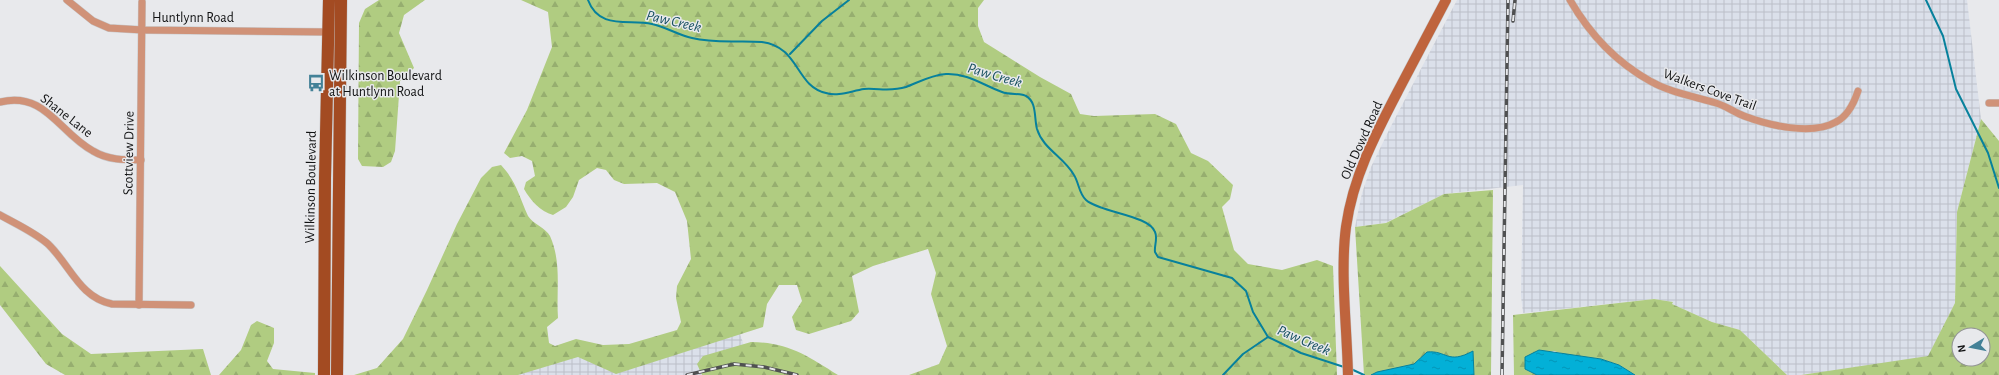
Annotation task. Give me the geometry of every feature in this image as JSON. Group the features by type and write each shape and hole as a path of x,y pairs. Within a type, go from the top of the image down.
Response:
{"main road":[{"name":"Wilkinson Boulevard","path":"324,375 325,178 329,0"},
{"name":"Wilkinson Boulevard","path":"338,375 341,0"}],"street":[{"name":"Huntlynn Road","path":"67,0 86,17 109,28 143,30 328,32"},
{"name":"Old Dowd Road","path":"1348,375 1344,251 1351,199 1359,174 1381,124 1446,0"},
{"name":"Walkers Cove Trail","path":"1570,0 1589,31 1603,46 1650,81 1684,95 1717,103 1763,122 1792,128 1828,125 1836,122 1850,109 1858,91"},
{"name":"Scottview Drive","path":"139,305 143,30 142,2"},
{"name":"Shane Lane","path":"0,102 21,100 39,106 83,146 92,151 115,159 141,160"},
{"path":"1989,103 1999,103"},
{"path":"0,215 47,244 81,286 93,297 112,304 191,305"}],"shaded area":[{"path":"1457,0 1967,0 1981,119 1957,212 1955,303 1928,357 1801,375 1787,375 1740,330 1712,322 1672,304 1673,302 1654,299 1523,313 1521,296 1523,185 1444,194 1385,223 1355,227 1362,193 1371,167"},
{"path":"738,328 754,375 501,375 581,349 607,370"}],"green space":[{"path":"379,0 425,0 404,15 399,33 414,68 400,81 395,151 391,162 383,167 362,166 358,159 359,23 365,9"},
{"path":"521,0 984,0 978,8 978,26 984,42 1040,77 1071,94 1080,114 1094,116 1155,114 1176,124 1191,153 1208,161 1233,185 1230,199 1222,207 1234,250 1248,264 1282,270 1317,260 1333,266 1337,375 909,375 939,364 947,346 931,294 936,273 928,249 873,266 852,276 859,312 851,321 809,334 796,330 792,317 802,301 797,285 779,285 767,304 763,327 616,374 578,357 518,375 354,375 377,368 403,339 457,224 481,178 492,167 501,165 514,183 528,216 548,233 554,246 558,277 558,318 547,327 549,343 555,346 576,339 603,345 629,344 677,330 681,322 676,298 677,286 691,259 687,221 675,192 657,183 624,184 614,180 606,170 597,168 579,180 573,197 566,207 553,215 536,205 524,189 526,182 535,176 532,161 522,156 510,158 504,153 527,110 552,47 548,12"},
{"path":"1981,119 1999,141 1999,375 1801,375 1928,356 1955,303 1957,212"},
{"path":"1493,190 1491,375 1364,375 1355,227 1386,223 1444,194"},
{"path":"0,266 62,334 91,354 203,349 211,375 65,375 46,364 0,305"},
{"path":"1654,299 1673,302 1672,304 1712,322 1740,330 1787,375 1635,375 1619,365 1601,359 1567,355 1554,351 1525,357 1525,369 1538,375 1514,375 1513,315"},
{"path":"257,321 274,328 274,343 267,361 273,369 315,373 315,375 219,375 241,350 251,325"},
{"path":"751,342 776,344 787,347 807,356 838,375 702,375 697,364 703,356"}],"water":[{"path":"1539,350 1601,359 1619,365 1635,375 1537,375 1525,369 1525,357"},
{"path":"1473,351 1474,375 1371,375 1377,372 1414,364 1427,352 1458,357"}],"waterway":[{"name":"Paw Creek","path":"588,0 599,16 615,21 652,24 687,37 701,40 762,42 774,45 784,51 791,58 808,83 816,89 826,93 840,94 864,89 890,90 906,87 930,77 954,74 968,77 1005,93 1026,96 1030,99 1034,106 1037,129 1040,136 1049,148 1070,169 1076,178 1082,195 1086,200 1102,208 1134,218 1151,226 1156,234 1155,252 1158,257 1232,278 1246,291 1253,312 1268,337 1301,353 1344,367"},
{"path":"790,54 822,21 849,0"},
{"path":"1926,0 1943,36 1956,89 1988,153 1999,188"},
{"path":"1223,375 1243,354 1268,337"},
{"name":"Paw Creek","path":"1351,369 1364,375"}],"railway":[{"path":"1502,375 1508,0"},
{"path":"1513,21 1515,0"},
{"path":"687,375 734,364 764,367 797,375"}],"place":[{"name":"Wilkinson Boulevard at Huntlynn Road","path":"316,83"}]}
